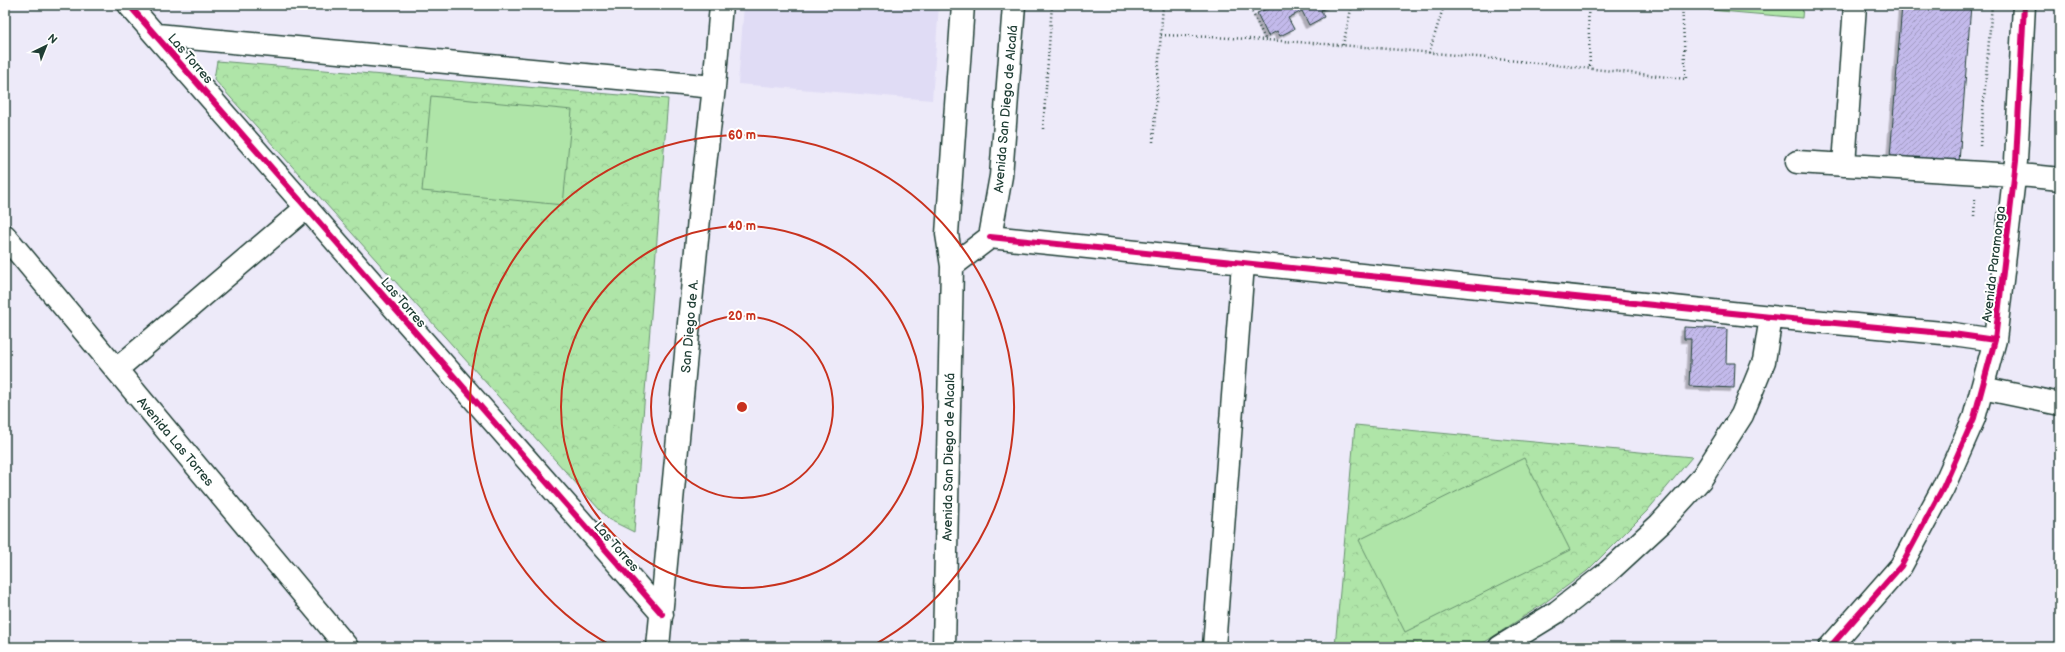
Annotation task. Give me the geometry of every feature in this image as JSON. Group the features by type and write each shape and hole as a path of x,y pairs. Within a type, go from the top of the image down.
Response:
{"street":[{"name":"Las Torres","path":"129,5 157,35 662,614"},
{"name":"San Diego de A.","path":"658,647 699,216 714,87 721,5"},
{"name":"Avenida San Diego de Alcalá","path":"944,647 952,266 947,234 963,5"},
{"name":"Avenida San Diego de Alcalá","path":"990,237 1001,176 1014,5"},
{"path":"1844,165 1855,5"},
{"name":"Avenida Paramonga","path":"1830,647 1901,566 1943,488 1974,418 1995,340 2014,176 2024,5"},
{"path":"157,35 714,87"},
{"path":"1797,162 2060,179"},
{"path":"117,369 307,207"},
{"name":"Avenida Las Torres","path":"5,236 347,647"},
{"path":"952,266 990,237 1243,264 1953,334 1995,340"},
{"path":"1214,647 1243,264"},
{"path":"1500,647 1557,612 1608,572 1660,524 1701,479 1742,415 1764,361 1771,317"},
{"path":"1982,388 2060,404"}],"path":[{"path":"1043,129 1052,5"},
{"path":"1153,142 1163,5"},
{"path":"1249,5 1265,39"},
{"path":"1343,45 1352,5"},
{"path":"1429,53 1444,5"},
{"path":"1588,5 1590,69"},
{"path":"1161,35 1265,39 1343,45 1686,79 1682,5"},
{"path":"1974,216 1992,5"}],"shaded area":[{"path":"744,5 939,5 932,100 738,84"}],"green space":[{"path":"1710,5 1803,5 1802,18 1709,10"},
{"path":"217,61 668,99 634,532 608,519 214,79"},
{"path":"431,96 572,110 563,205 422,191"},
{"path":"1355,425 1692,457 1647,511 1587,571 1543,604 1485,642 1458,647 1335,647"},
{"path":"1524,458 1570,550 1405,632 1359,540"}],"building":[{"path":"1265,5 1331,5 1321,10 1324,17 1309,25 1302,11 1288,18 1294,29 1280,36 1277,31 1268,36 1257,13 1267,9"},
{"path":"1902,5 1971,5 1959,162 1890,157"},
{"path":"1684,327 1727,329 1726,363 1735,363 1734,388 1689,386 1691,339 1684,339"}],"cycle path":[{"path":"129,5 662,614"},
{"path":"1830,647 1901,566 1943,488 1974,418 1995,340 2016,161 2024,5"},
{"path":"990,237 1771,317 1953,334 1995,340"}]}
